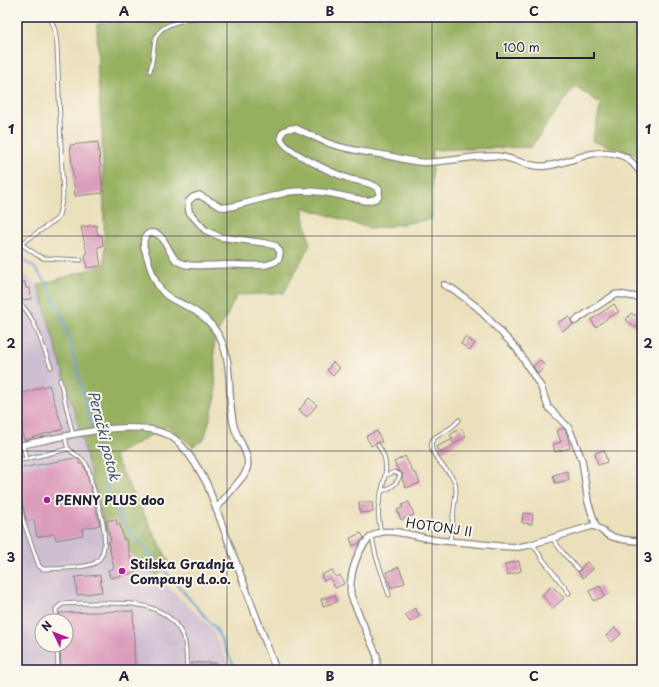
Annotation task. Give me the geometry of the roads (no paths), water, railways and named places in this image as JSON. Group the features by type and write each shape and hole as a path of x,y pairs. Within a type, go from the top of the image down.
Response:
{"street":[{"path":"216,509 245,474 248,467 246,452 235,429 231,412 229,376 225,350 219,337 209,323 194,310 169,298 159,287 144,247 144,241 146,236 155,232 160,236 175,260 183,264 202,266 266,265 275,262 279,258 280,252 276,246 220,238 205,230 198,224 189,212 188,202 193,197 199,195 221,207 230,208 297,190 318,191 367,201 375,199 379,196 379,189 374,184 339,175 286,147 282,142 281,137 289,128 295,128 329,144 342,148 420,162 497,156 528,165 545,166 589,154 610,153 620,155 633,162 642,174"},
{"path":"444,285 453,289 477,307 517,349 541,387 548,407 569,428 582,460 588,502 596,526 606,534 614,537 625,540 642,541"},
{"path":"575,322 614,295 618,294 642,298"},
{"path":"20,445 76,434 126,428 153,429 177,441 193,460 207,484 276,670"},
{"name":"HOTONJ II","path":"381,532 391,532 436,540 518,547 596,526"},
{"path":"374,670 377,663 377,656 351,596 350,579 364,544 381,532"}],"lane":[{"path":"21,244 57,219 63,196 56,30 50,17"},
{"path":"150,71 153,62 155,39 157,34 168,25 196,17"},
{"path":"17,241 43,258 81,260"},
{"path":"17,302 23,305 31,316 50,367"},
{"path":"60,380 76,434"},
{"path":"450,541 456,484 454,478 435,455 431,444 433,439 453,427 459,420"},
{"path":"17,490 23,520 35,555 43,569 94,563 99,559 104,550 104,527 97,498 87,465 84,460 68,449 65,436"},
{"path":"20,445 26,459"},
{"path":"378,445 385,458 386,466 386,474 378,507 381,532"},
{"path":"17,461 68,449"},
{"path":"382,491 386,490 397,482 400,475 395,472 386,474"},
{"path":"372,537 376,556 389,595"},
{"path":"552,538 578,569"},
{"path":"533,544 569,594"},
{"path":"56,613 56,609 62,604 132,603 154,608 167,616 176,626 184,639 187,670"},
{"path":"57,653 58,670"}],"waterway":[{"name":"Perački potok","path":"17,256 34,267 47,284 66,327 109,493 120,517 135,537 216,629 236,670"}],"place":[{"name":"PENNY PLUS doo","path":"47,500"},
{"name":"Stilska Gradnja Company d.o.o.","path":"122,571"}]}
